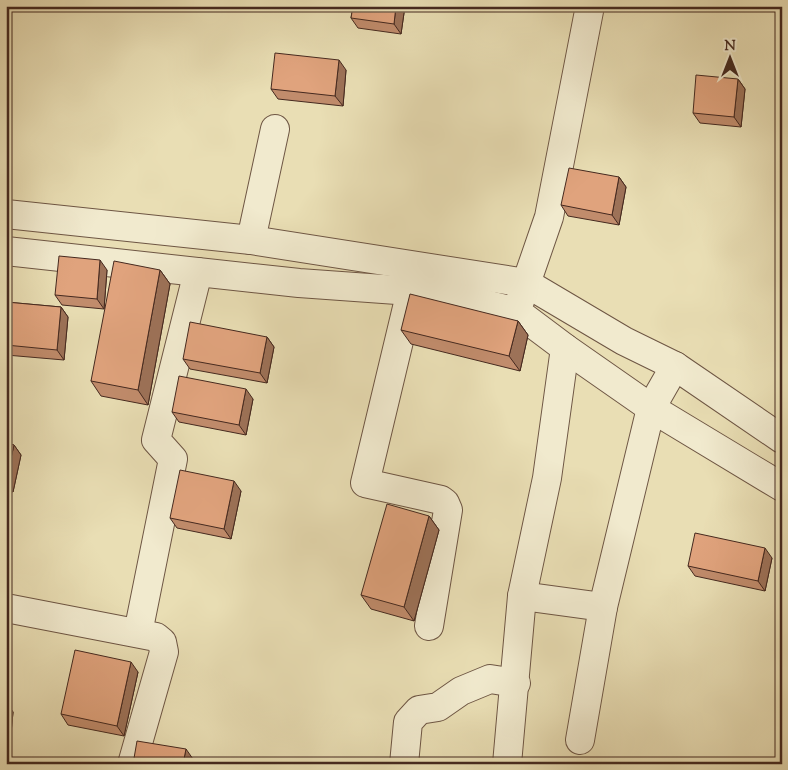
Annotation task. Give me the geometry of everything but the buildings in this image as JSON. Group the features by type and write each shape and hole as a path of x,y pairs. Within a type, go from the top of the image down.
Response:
{"street":[{"path":"517,312 549,216 590,6"},
{"path":"250,240 275,129"},
{"path":"6,214 250,240 526,283 624,341 675,366 782,439"},
{"path":"6,251 299,283 411,291 473,301 517,312 651,408 782,487"},
{"path":"138,634 174,459 156,440 198,272"},
{"path":"411,291 365,483 441,500 447,506 448,510 429,626"},
{"path":"507,764 516,683 522,596 547,478 565,348"},
{"path":"580,740 603,607 651,408 675,366"},
{"path":"522,596 603,607"},
{"path":"6,608 138,634 156,638 162,642 164,652 132,764"},
{"path":"404,764 408,722 419,710 438,707 461,691 490,679 516,683"}]}
